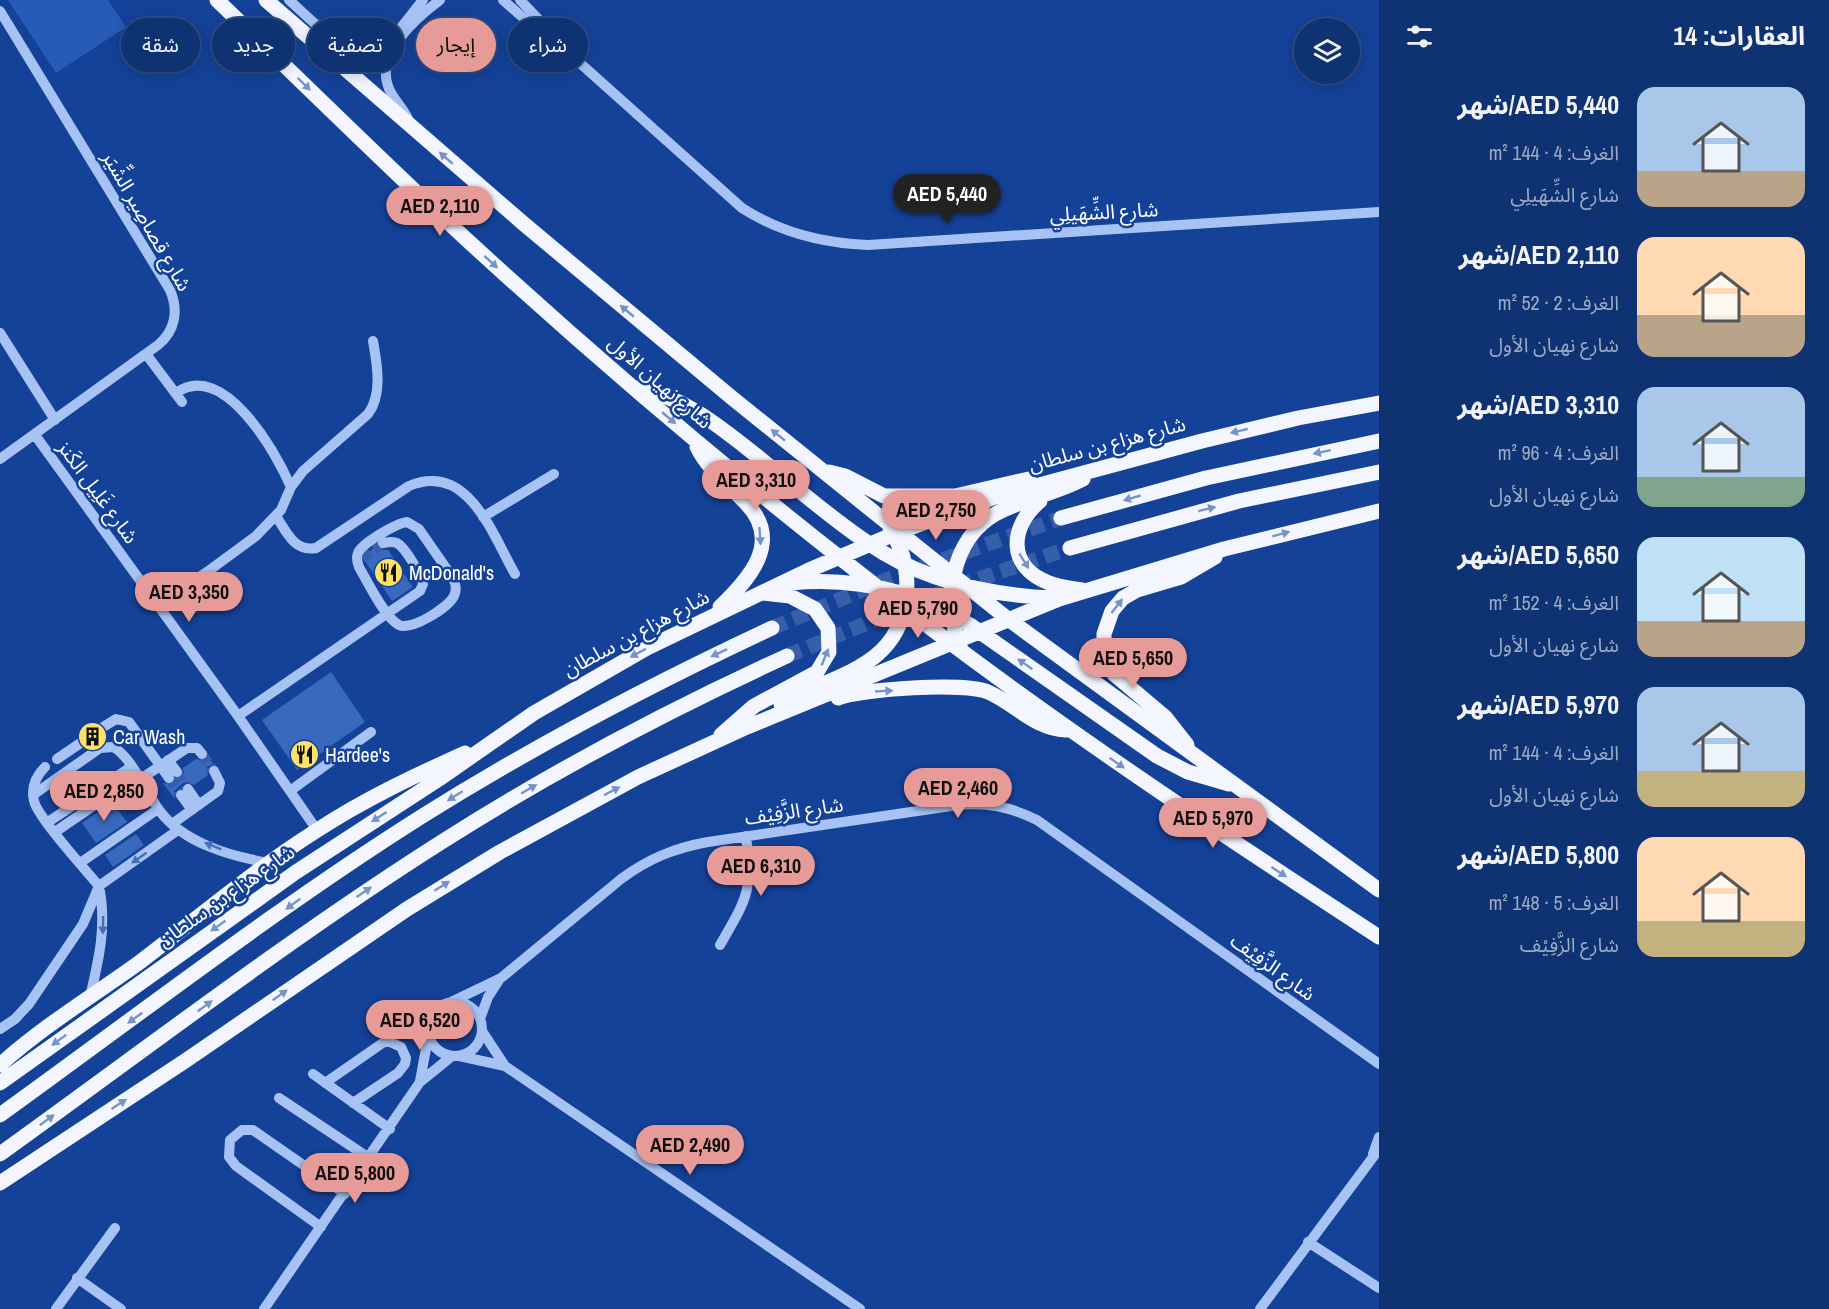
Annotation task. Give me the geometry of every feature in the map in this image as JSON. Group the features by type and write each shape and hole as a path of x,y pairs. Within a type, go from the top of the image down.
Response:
{"main road":[{"name":"شارع نهيان الأول","path":"217,0 447,221 634,388 839,558 876,586 905,601 957,645 1069,730 1203,822 1379,937"},
{"name":"شارع نهيان الأول","path":"266,0 410,128 667,344 957,581 1379,890"},
{"path":"634,388 663,394 702,413 869,544 904,563 957,581 1006,594 1059,599"},
{"name":"شارع هزاع بن سلطان","path":"0,1083 296,872 498,738 599,674 709,617 869,544 893,529 1106,465 1250,429 1379,403"},
{"path":"694,439 712,471 751,508 761,533 761,551 753,572 744,584 709,617"},
{"path":"1061,518 1206,478 1379,441"},
{"path":"957,645 951,614 957,581 965,546 983,523 1000,512 1047,495 1106,465"},
{"path":"824,471 845,476 877,494 915,496 955,496 1010,482 1059,478"},
{"path":"1071,548 1239,501 1379,472"},
{"path":"1047,495 1022,520 1017,535 1020,556 1028,569 1039,578 1050,583 1083,590"},
{"path":"0,1183 185,1060 358,940 446,884 638,777 714,741 957,645 979,631 1083,590 1224,549 1379,511"},
{"path":"747,728 790,699 858,669 877,657 892,640 905,601 904,563 893,529"},
{"path":"1191,752 1180,733 1166,717 1114,674 1104,651 1104,634 1112,610 1123,598 1137,590 1187,574 1224,549"},
{"path":"776,585 823,581 876,586"},
{"path":"714,741 754,706 817,672 829,652 828,628 815,609 790,596 759,593"},
{"path":"905,601 951,614 979,631 1157,756 1188,772 1238,786"},
{"path":"0,1115 309,892 423,816 596,715 772,628"},
{"path":"0,1154 327,918 441,842 617,739 787,656"},
{"path":"747,728 789,718 852,694 965,687 988,692 1039,724 1069,730"},
{"path":"0,1065 19,1048 317,830 406,780 498,738"}],"street":[{"path":"289,0 343,45 363,50 376,48 387,41 423,0"},
{"path":"410,128 406,113 389,89 385,74 387,60 393,46 440,0"},
{"name":"شارع الشِّهَيلِي","path":"503,0 524,18"},
{"name":"شارع الشِّهَيلِي","path":"520,0 538,18"},
{"name":"شارع قصاصِير الشِّيَر","path":"0,11 173,297 176,313 172,327 164,340 0,459"},
{"name":"شارع الشِّهَيلِي","path":"588,70 742,208 783,229 826,242 868,245 1379,212"},
{"path":"0,333 55,420"},
{"path":"157,604 232,555 256,536 276,516 291,487 303,471 372,409 378,389 373,341"},
{"path":"146,354 179,398 187,387 201,385 219,392 235,405 262,436 291,487"},
{"name":"شارع غَلِيل الكَنز","path":"35,435 238,716 317,830"},
{"path":"483,517 554,474"},
{"path":"276,516 293,542 304,548 316,548 409,486 429,480 450,483 468,495 515,574"},
{"path":"407,522 419,529 453,578 456,587 454,597 416,625 401,626 387,611 356,558 362,547 398,524 407,522"},
{"path":"238,716 387,611 420,591 423,584 421,577 399,544 383,543"},
{"path":"100,729 116,719 129,722 173,775"},
{"path":"290,791 371,732"},
{"path":"57,759 81,742"},
{"path":"33,795 104,747 117,749 158,809 175,827 228,853 269,863"},
{"path":"48,822 135,774 164,763 190,747 197,748 202,754"},
{"path":"45,767 35,782 33,795 36,807 99,886 104,916 103,936 90,997"},
{"path":"0,1029 15,1019 29,1004 82,924 99,886 175,827 220,788 214,771"},
{"path":"55,832 135,774"},
{"path":"185,792 196,807"},
{"name":"شارع الزَّفِيْف","path":"451,1002 501,978 640,865 661,854 684,846 746,836 958,805 991,804 1022,812 1046,827 1379,1065"},
{"path":"80,863 158,809"},
{"path":"720,945 743,905 749,887 750,869 746,836"},
{"name":"شارع الزَّفِيْف","path":"481,1025 488,997 501,978"},
{"path":"420,1082 429,1036 428,1023 434,1011 451,1002 470,1006 505,1066"},
{"path":"264,1309 390,1129 420,1082 455,1056 475,1047 481,1025"},
{"path":"429,1036 440,1052 505,1066 860,1309"},
{"path":"325,1083 384,1042 396,1043 402,1047 406,1058 402,1070 353,1103"},
{"path":"313,1074 390,1129"},
{"path":"279,1098 369,1158"},
{"path":"321,1227 236,1166 229,1157 230,1140 242,1130 258,1133 345,1194"},
{"path":"1260,1309 1376,1152 1379,1137"},
{"path":"56,1309 115,1228"},
{"path":"1308,1242 1379,1288"},
{"path":"77,1278 119,1308"}],"shaded area":[{"path":"8,0 108,0 121,20 121,30 56,73"}],"building":[{"name":"McDonald's","path":"376,546 380,550 388,550 413,587 392,601 365,561 367,554"},
{"path":"331,672 365,722 297,770 262,720"},
{"path":"209,757 213,764 207,767 208,775 194,785 188,782 183,783 174,791 175,799 163,783 173,784 184,775 183,768 196,759 203,761"},
{"path":"112,802 127,822 96,843 82,823"},
{"path":"136,834 144,845 113,867 105,855"}],"tunnel":[{"path":"772,628 886,580 1061,518"},
{"path":"362,558 383,543"},
{"path":"787,656 955,587 1070,548"},
{"path":"82,742 100,729"},
{"path":"202,754 214,771"},
{"path":"177,772 188,789"},
{"path":"169,778 181,795"}],"place":[{"name":"McDonald's","path":"388,573"},
{"name":"Car Wash","path":"92,737"},
{"name":"Hardee's","path":"304,755"}]}
